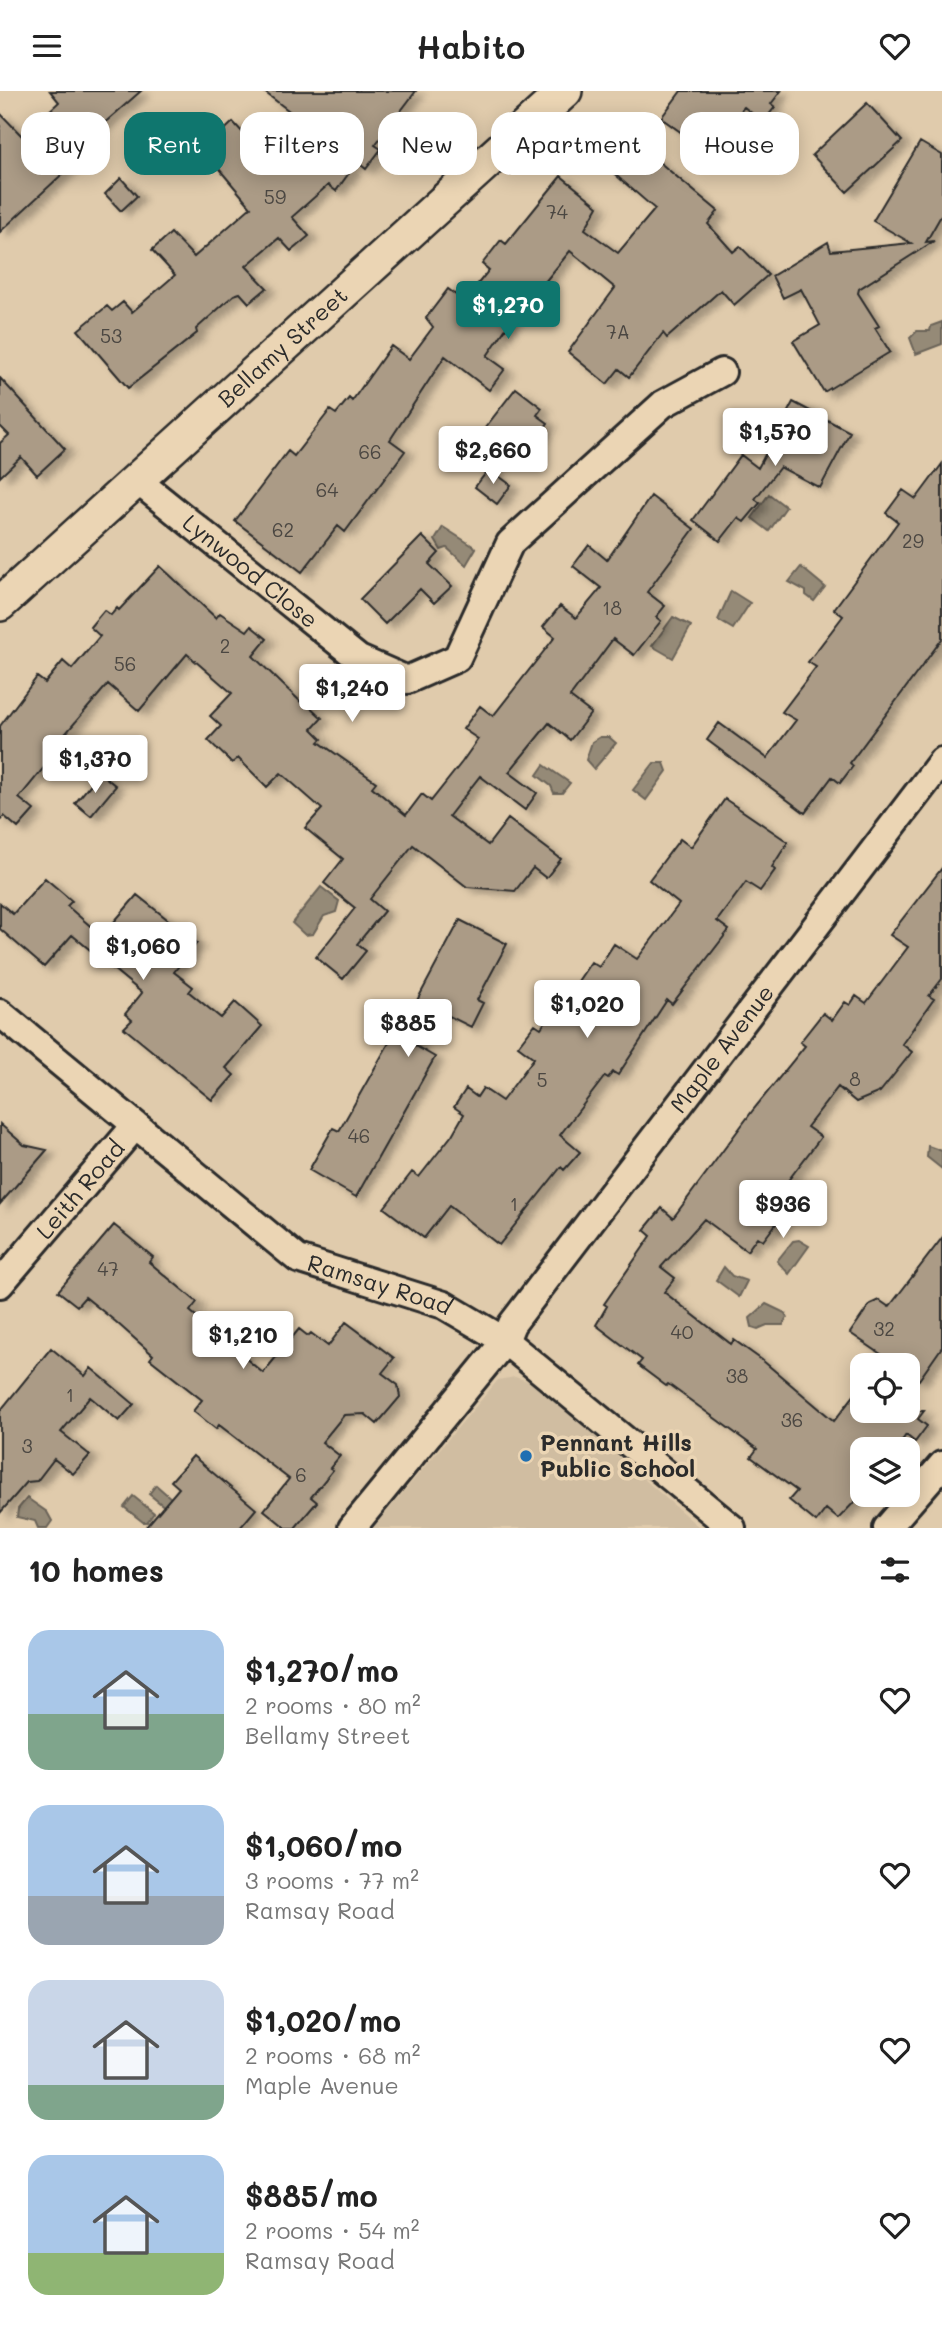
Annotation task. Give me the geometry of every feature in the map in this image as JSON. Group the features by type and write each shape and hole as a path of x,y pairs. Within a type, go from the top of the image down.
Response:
{"street":[{"name":"Bellamy Street","path":"0,604 565,91"},
{"name":"Lynwood Close","path":"138,481 359,659 407,680 457,658 510,543 663,404 722,372"},
{"name":"Maple Avenue","path":"352,1528 505,1341 512,1324 942,761"},
{"name":"Ramsay Road","path":"0,1013 298,1259 444,1305 505,1341 567,1389 732,1528"},
{"name":"Leith Road","path":"0,1284 135,1126"},
{"path":"887,1528 942,1465"}],"shaded area":[{"path":"942,322 942,344 916,354 910,338 917,331 930,331 931,326"},
{"path":"769,494 786,507 769,531 752,518"},
{"path":"443,527 476,548 466,565 447,548 441,550 435,540"},
{"path":"801,567 825,587 814,601 806,595 806,591 789,582"},
{"path":"731,591 750,603 733,629 718,620"},
{"path":"673,617 691,626 673,658 652,646"},
{"path":"600,737 609,737 616,743 594,769 586,760 592,742"},
{"path":"654,763 664,763 667,771 646,800 633,790"},
{"path":"544,765 570,783 562,793 554,793 551,786 537,775"},
{"path":"321,887 339,901 336,912 324,916 313,934 305,935 292,923"},
{"path":"928,1146 942,1151 942,1169 927,1157"},
{"path":"799,1240 809,1246 789,1274 777,1261 793,1241"},
{"path":"724,1267 732,1276 747,1281 739,1297 716,1280"},
{"path":"766,1304 785,1313 787,1318 783,1325 767,1325 758,1329 752,1327 750,1318"},
{"name":"Pennant Hills Public School","path":"515,1377 534,1383 700,1528 373,1528 498,1380"},
{"path":"156,1485 172,1499 176,1516 149,1494"},
{"path":"133,1496 154,1513 147,1522 143,1522 124,1507"},
{"path":"27,1498 47,1512 52,1521 47,1528 38,1528 35,1521 17,1517 18,1509"}],"building":[{"path":"50,91 141,91 110,118 110,112 48,112 59,102"},
{"path":"263,91 416,91 400,112 378,112 378,141 375,145 378,147 378,153 366,169 364,112 290,112"},
{"path":"681,91 781,91 771,104 775,107 771,112 750,112 744,107 740,112 680,112 680,132 666,122 665,112"},
{"path":"867,103 902,141 847,192 812,155"},
{"path":"0,113 21,135 21,175 61,175 0,232"},
{"path":"233,122 240,130 240,175 348,175 336,191 328,185 292,217 309,236 291,251 279,238 246,266 267,288 249,303 240,293 234,295 196,329 197,333 128,388 78,330 107,306 112,311 123,302 132,312 175,275 152,250 171,233 194,257 251,207 224,175 226,129"},
{"path":"920,142 942,155 942,214 926,242 934,241 859,289 858,293 879,326 875,328 890,352 824,392 793,341 820,325 801,289 783,298 772,276 828,242 831,251 911,243 873,221"},
{"path":"666,168 718,211 708,224 733,252 740,246 768,275 734,305 721,290 667,338 663,333 629,377 619,369 607,384 568,352 615,288 570,251 536,293 532,290 487,356 505,369 489,390 445,356 390,440 405,451 345,532 338,526 302,572 235,521 288,451 294,456 330,410 336,414 349,398 352,401 391,346 409,359 433,327 426,318 448,289 464,301 489,270 482,264 501,240 506,244 561,176 598,206 585,229 618,253 655,209 616,175 666,175"},
{"path":"121,178 137,196 121,211 105,194"},
{"path":"0,378 65,449 37,475 21,457 0,477 0,443 9,435 0,426"},
{"path":"516,388 542,408 537,415 548,423 529,449 516,439 497,465 471,446"},
{"path":"793,402 850,432 820,488 780,467 755,499 760,503 744,522 738,518 720,541 693,520 741,455 758,468"},
{"path":"942,464 942,639 850,763 853,766 840,783 832,777 805,813 707,740 719,723 767,758 796,720 782,712 816,667 808,662 843,616 834,609 898,522 886,513 903,490 916,499"},
{"path":"489,469 511,485 497,504 475,487"},
{"path":"651,496 694,529 647,592 665,606 656,617 661,621 634,655 613,639 570,697 591,713 570,740 549,723 509,772 537,793 525,810 480,776 449,816 488,845 508,819 561,859 546,878 533,868 515,891 467,887 413,845 370,899 384,911 357,944 366,951 343,979 316,957 355,908 324,883 343,859 305,828 322,809 281,773 267,787 238,758 232,763 208,740 221,726 210,716 232,693 187,654 139,711 108,684 60,740 64,743 19,798 34,810 18,828 4,816 0,821 0,726 37,677 45,683 63,661 72,669 100,636 90,627 104,610 111,615 117,608 119,610 160,566 216,618 220,613 247,631 251,626 267,639 253,656 303,704 305,702 322,718 312,729 322,739 319,742 376,782 372,787 406,815 422,794 431,801 478,739 463,729 480,706 493,716 555,637 543,627 560,606 576,618 601,588 573,566 589,545 607,560"},
{"path":"422,536 439,553 429,564 452,586 434,603 420,589 385,624 360,599"},
{"path":"100,773 116,786 91,816 75,803"},
{"path":"725,799 788,842 772,867 775,870 760,891 746,882 717,921 729,930 672,1004 667,1000 618,1075 613,1072 608,1078 605,1076 560,1135 580,1152 564,1170 561,1167 499,1245 449,1206 424,1238 384,1208 412,1172 419,1177 452,1135 464,1114 454,1107 466,1089 477,1097 483,1088 502,1101 534,1058 518,1046 535,1024 541,1028 558,1004 561,1006 591,962 599,967 614,944 637,959 679,904 649,880 680,839 691,847"},
{"path":"942,868 942,979 929,996 934,999 902,1044 912,1052 880,1092 856,1102 838,1087 807,1127 821,1137 787,1182 800,1192 763,1241 757,1237 747,1251 704,1219 661,1267 675,1278 664,1292 731,1344 734,1340 762,1360 834,1421 850,1401 850,1423 920,1423 920,1421 927,1426 919,1437 850,1437 850,1507 838,1519 826,1509 816,1522 789,1500 797,1491 751,1457 757,1449 638,1365 642,1360 596,1325 607,1306 604,1304 651,1236 644,1230 662,1208 673,1218 753,1110 805,1046 800,1042 823,1013 832,1020 845,1002 850,1005 856,996 866,1003 908,947 890,935"},
{"path":"45,878 72,901 67,906 102,936 137,895 197,943 174,972 193,987 189,992 221,1018 235,1002 262,1026 226,1068 234,1075 212,1100 124,1028 132,1020 125,1014 142,993 72,935 44,967 0,929 0,903 13,914"},
{"path":"460,920 507,944 477,1000 483,1003 471,1027 435,1009 416,1046 435,1057 356,1197 309,1170 333,1128 339,1131 394,1034 398,1036"},
{"path":"0,1124 24,1145 47,1150 0,1204"},
{"path":"114,1225 153,1257 149,1262 197,1302 190,1311 263,1373 299,1329 308,1336 311,1333 328,1346 346,1322 394,1358 382,1373 398,1385 400,1397 377,1424 365,1414 344,1415 322,1442 340,1456 330,1468 333,1470 311,1497 317,1502 295,1528 286,1528 264,1510 289,1479 219,1425 216,1429 193,1411 202,1400 150,1359 153,1355 116,1322 85,1297 77,1306 58,1291"},
{"path":"942,1238 942,1347 920,1379 920,1353 879,1353 850,1333 870,1304 879,1300 889,1307"},
{"path":"51,1348 85,1376 91,1368 134,1404 119,1421 90,1397 61,1432 90,1455 73,1474 54,1459 37,1481 27,1482 0,1513 0,1411"},
{"path":"193,1456 256,1509 240,1528 145,1528 179,1488 171,1481"}],"place":[{"name":"Pennant Hills Public School","path":"526,1456"}]}
